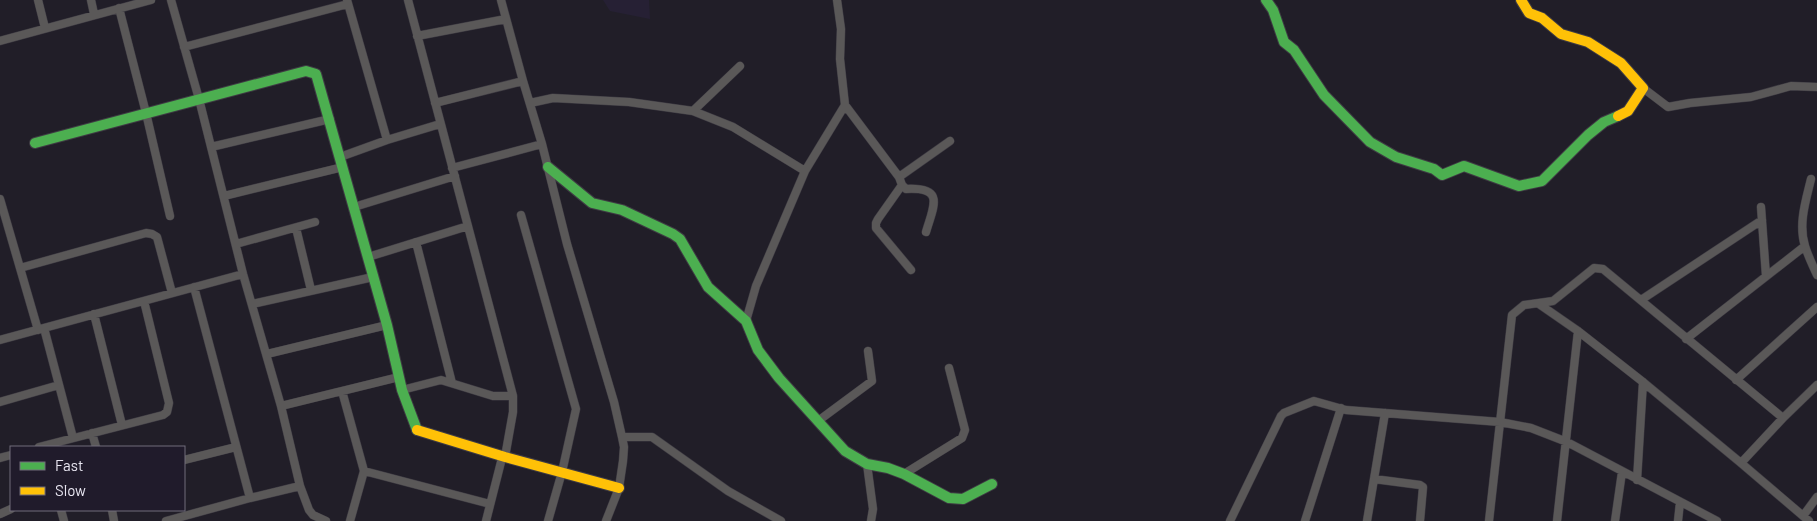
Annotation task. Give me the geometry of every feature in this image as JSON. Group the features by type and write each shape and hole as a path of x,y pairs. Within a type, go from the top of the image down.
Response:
{"street":[{"path":"38,0 46,28"},
{"path":"90,0 94,14"},
{"path":"111,0 116,9 146,112 170,216"},
{"path":"0,41 151,0"},
{"path":"171,0 199,99 243,274 281,406 300,486 309,510 313,515 326,521"},
{"path":"408,0 513,396 513,412 505,457 502,458 486,521"},
{"path":"501,0 522,81 542,144 567,244 614,402 622,437 624,447 619,488 606,521"},
{"path":"836,0 841,29 840,58 845,105 906,189 929,192 934,197 935,202 926,232"},
{"path":"1266,0 1273,10 1284,42 1294,50 1324,95 1370,142 1396,157 1434,169 1442,175 1464,166 1519,186 1542,180 1604,122 1628,111 1643,88"},
{"path":"1521,0 1529,13 1542,18 1561,34 1588,42 1621,63 1643,88 1668,107 1751,97 1791,86 1817,87"},
{"path":"184,47 348,2 387,140"},
{"path":"417,36 506,19"},
{"path":"693,111 740,66"},
{"path":"35,143 306,71 316,74 374,277 402,390 417,431 619,488"},
{"path":"435,103 522,81"},
{"path":"530,103 552,98 629,102 693,111 733,127 805,171"},
{"path":"746,321 756,286 805,171 845,105"},
{"path":"211,147 330,119"},
{"path":"224,196 342,162 387,140 440,124"},
{"path":"911,270 876,228 876,223 901,181 950,141"},
{"path":"452,168 542,144"},
{"path":"548,167 582,197 592,202 622,210 674,234 680,239 708,287 746,321 758,350 779,378 845,451 867,464 879,465 904,474 956,500 963,499 992,484"},
{"path":"354,207 454,176"},
{"path":"1811,179 1802,221 1805,246 1817,275"},
{"path":"0,199 20,268 59,385 73,438"},
{"path":"1761,207 1766,276"},
{"path":"522,215 576,408 562,472 548,521"},
{"path":"1641,300 1762,220"},
{"path":"236,244 315,222"},
{"path":"368,257 468,226"},
{"path":"296,228 310,290"},
{"path":"20,268 152,234 156,237 172,294"},
{"path":"416,242 452,383"},
{"path":"1686,339 1805,246"},
{"path":"1489,521 1512,315 1524,305 1553,301 1594,268 1603,269 1783,418"},
{"path":"0,340 243,274"},
{"path":"252,304 374,277"},
{"path":"194,287 250,498"},
{"path":"46,446 163,415 167,412 169,403 144,301"},
{"path":"1539,304 1578,331 1643,382 1806,518 1817,497"},
{"path":"1736,380 1817,307"},
{"path":"94,314 122,425"},
{"path":"267,354 387,325"},
{"path":"1557,521 1578,331"},
{"path":"818,421 872,381 868,351"},
{"path":"904,474 962,438 965,434 949,368"},
{"path":"281,406 399,377"},
{"path":"402,390 442,380 493,396 513,396"},
{"path":"1637,480 1643,382"},
{"path":"0,402 59,385"},
{"path":"1741,463 1817,385"},
{"path":"342,391 364,471 350,521"},
{"path":"1230,521 1281,416 1314,401 1341,408 1500,422 1531,428 1567,442 1717,521"},
{"path":"1305,521 1341,408"},
{"path":"1367,521 1385,413"},
{"path":"92,433 96,446"},
{"path":"622,437 652,437 728,491 781,521"},
{"path":"185,460 236,447"},
{"path":"867,464 873,509 871,521"},
{"path":"364,471 490,504"},
{"path":"1615,521 1622,472"},
{"path":"1374,479 1420,485 1422,487 1420,521"},
{"path":"166,521 300,486"},
{"path":"1678,521 1680,502"}],"shaded area":[{"path":"603,0 649,0 650,19 610,11"}],"traffic: fast":[{"path":"1266,0 1273,10 1284,42 1294,50 1324,95 1370,142 1396,157 1434,169 1442,175 1464,166 1519,186 1542,181 1588,135 1604,122 1618,116"},
{"path":"35,143 306,71 316,74 387,325 402,390 417,430"},
{"path":"548,167 592,203 622,210 680,239 708,287 746,321 758,350 779,378 845,451 867,464 888,468 904,474 949,498 963,499 992,484"}],"traffic: slow":[{"path":"1521,0 1529,13 1542,18 1561,34 1588,42 1621,63 1643,88 1628,111 1618,116"},
{"path":"417,430 505,457 619,488"}]}
